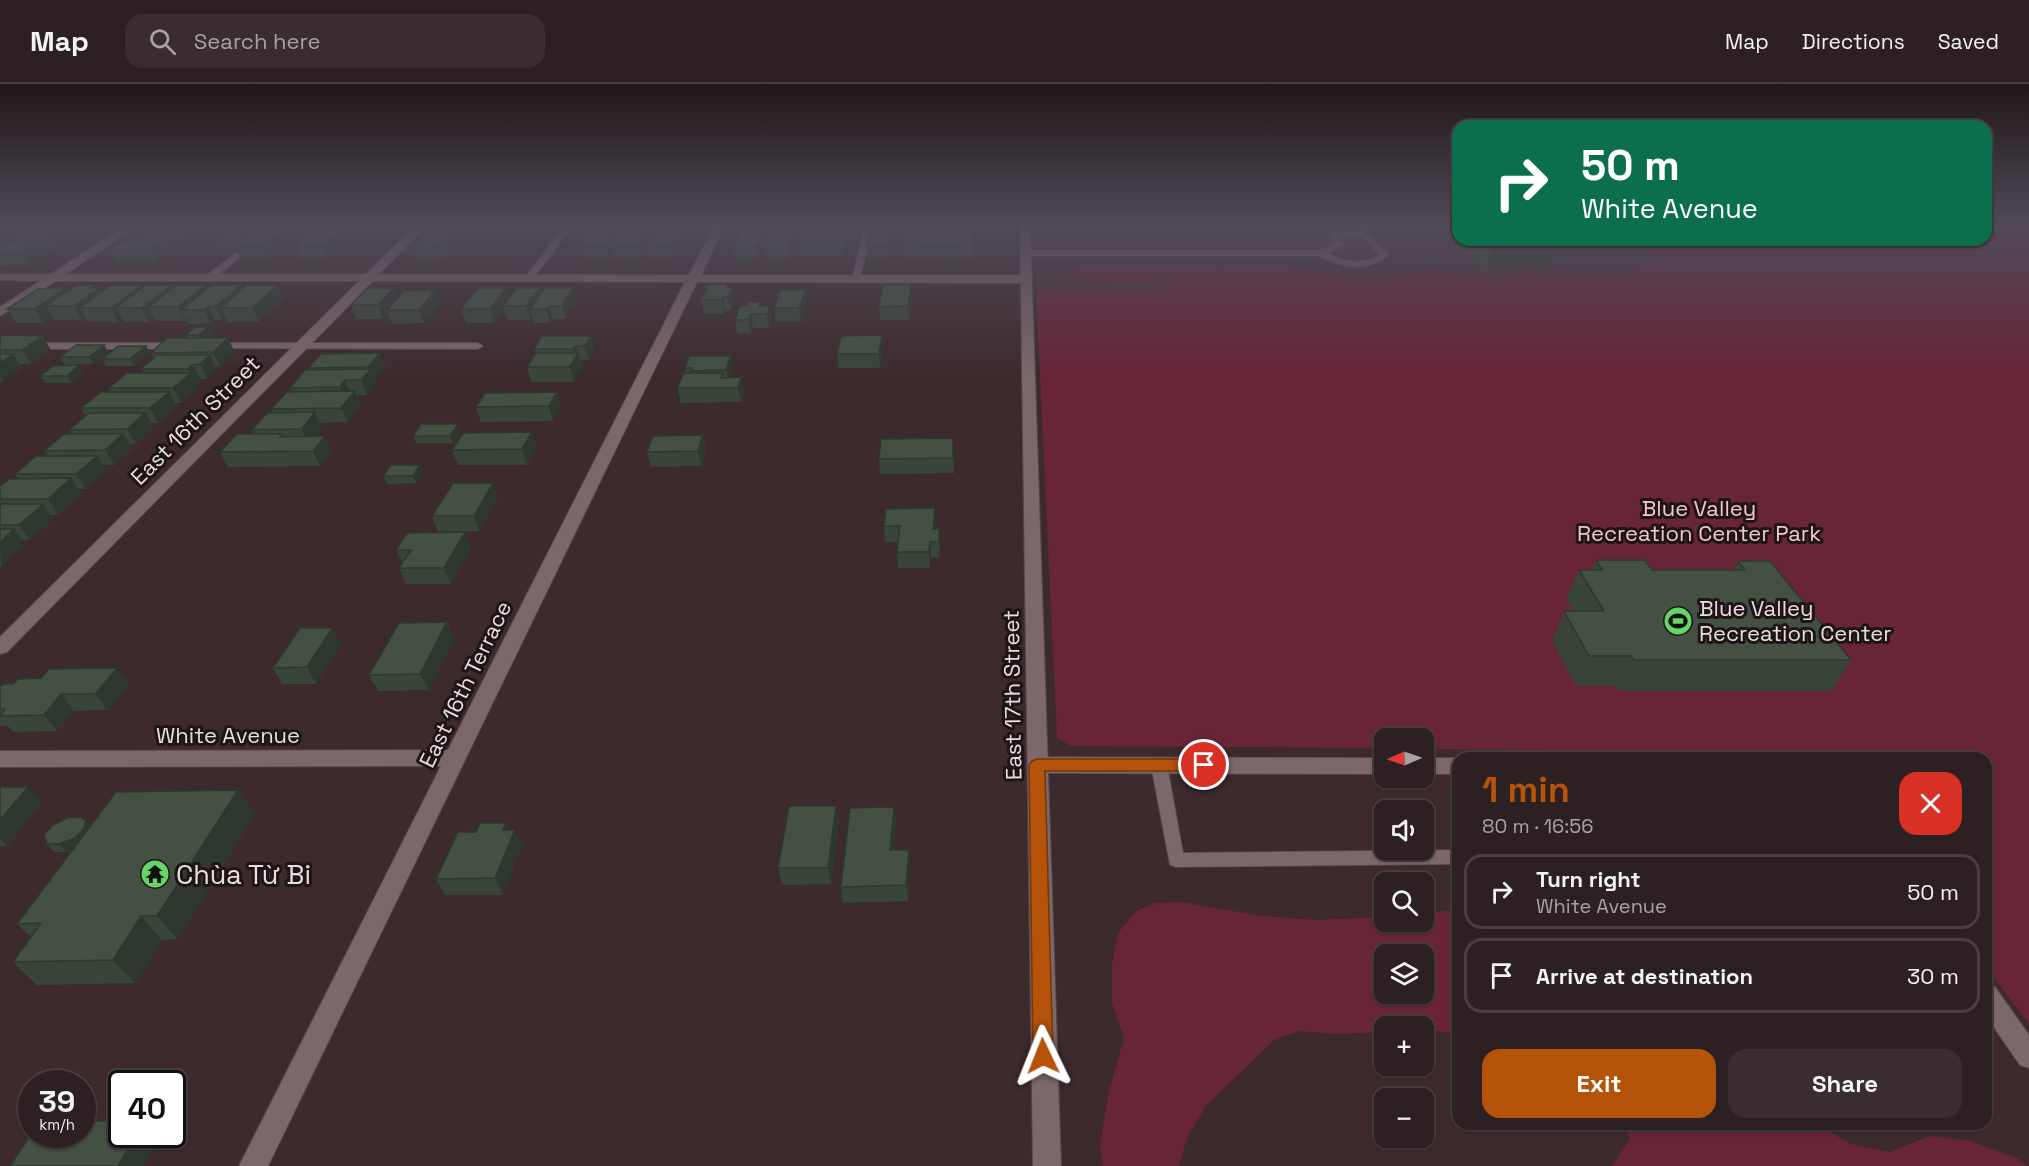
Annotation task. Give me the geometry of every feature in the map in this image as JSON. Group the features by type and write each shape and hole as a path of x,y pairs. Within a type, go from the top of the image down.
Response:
{"street":[{"path":"0,312 56,274"},
{"name":"East 16th Street","path":"0,648 373,274"},
{"name":"East 16th Terrace","path":"253,1166 695,274"},
{"name":"East 17th Street","path":"1026,274 1047,1166"},
{"path":"0,277 1026,279"},
{"name":"White Avenue","path":"0,759 455,758"},
{"path":"1037,765 1374,766"},
{"path":"1434,766 1452,766"},
{"path":"1992,1004 2029,1056"}],"lane":[{"path":"210,278 214,274"},
{"path":"529,278 532,274"},
{"path":"856,279 857,274"},
{"path":"207,346 478,345"},
{"path":"0,346 184,346"},
{"path":"1159,765 1176,860 1452,857"}],"shaded area":[{"path":"1035,274 1853,274 1876,292 1036,290"}],"green space":[{"name":"Blue Valley Recreation Center Park","path":"1069,274 1345,274 1366,277 1388,274 2029,274 2029,1024 1992,975 1992,752 1434,749 1434,728 1374,728 1374,748 1071,746 1057,738 1036,290 1171,290 1159,285 1075,282"},
{"path":"1181,902 1262,916 1316,920 1374,917 1374,932 1434,932 1434,912 1452,911 1452,1032 1434,1031 1434,1016 1374,1016 1374,1032 1336,1034 1300,1031 1275,1039 1206,1106 1187,1138 1179,1166 1103,1166 1100,1145 1109,1091 1124,1038 1112,1003 1112,964 1118,933 1136,911 1156,903"},
{"path":"1627,1130 1827,1130 1850,1144 1889,1152 1930,1136 1970,1141 2017,1158 2027,1166 1612,1166 1630,1139"}],"building":[{"path":"709,284 727,284 726,287 732,287 728,297 723,297 721,300 701,300"},
{"path":"76,285 95,285 90,288 99,288 74,306 46,306"},
{"path":"112,285 142,285 111,308 79,308"},
{"path":"146,285 172,285 142,308 116,308"},
{"path":"177,285 205,285 178,307 149,307"},
{"path":"212,285 241,285 215,307 208,307 204,310 181,310"},
{"path":"247,285 278,285 252,308 221,308"},
{"path":"883,285 911,285 908,306 879,307"},
{"path":"65,288 35,309 7,309 38,289"},
{"path":"367,288 394,288 378,305 351,305"},
{"path":"478,288 506,288 490,309 461,309"},
{"path":"517,288 540,288 526,306 503,306"},
{"path":"544,288 573,288 562,306 530,310"},
{"path":"435,290 419,310 387,310 404,291"},
{"path":"780,290 805,290 799,308 774,308"},
{"path":"748,302 761,302 759,306 770,306 767,314 751,314 749,320 735,320 740,306 747,306"},
{"path":"195,327 208,327 199,335 186,335"},
{"path":"0,335 42,336 22,350 0,350"},
{"path":"882,335 879,354 837,354 841,336"},
{"path":"542,336 591,336 585,346 576,346 574,349 534,349"},
{"path":"167,338 228,338 213,352 151,353"},
{"path":"76,345 104,345 89,357 60,357"},
{"path":"118,346 146,346 130,359 102,359"},
{"path":"380,353 368,367 308,368 321,354"},
{"path":"536,353 578,353 570,367 527,367"},
{"path":"0,354 13,354 0,363"},
{"path":"157,355 210,355 200,364 188,369 141,369"},
{"path":"689,356 731,356 726,370 691,371 692,368 685,368"},
{"path":"80,365 67,376 40,376 53,366"},
{"path":"371,369 361,380 345,380 340,387 290,388 305,370"},
{"path":"127,373 191,373 173,388 109,388"},
{"path":"684,373 723,373 721,378 741,377 738,388 677,388"},
{"path":"355,391 341,408 271,409 287,392"},
{"path":"101,392 169,392 150,408 81,408"},
{"path":"557,392 549,406 476,407 485,393"},
{"path":"315,412 302,429 252,430 267,413"},
{"path":"89,413 145,413 127,429 69,430"},
{"path":"421,424 458,424 450,436 413,436"},
{"path":"532,432 522,449 452,450 463,433"},
{"path":"64,434 123,434 105,450 44,451"},
{"path":"237,434 283,434 280,437 325,436 313,451 220,452"},
{"path":"703,435 698,451 647,452 653,436"},
{"path":"953,438 953,458 879,459 881,439"},
{"path":"36,456 97,456 76,474 15,474"},
{"path":"391,465 420,465 413,476 383,476"},
{"path":"71,478 48,499 0,499 0,486 9,479"},
{"path":"453,483 493,483 474,516 432,516"},
{"path":"0,504 43,504 19,525 0,525"},
{"path":"935,508 933,529 939,529 939,542 930,542 929,552 897,552 900,526 884,526 886,509"},
{"path":"0,529 14,529 0,542"},
{"path":"465,532 444,568 399,568 411,550 396,550 407,533"},
{"path":"1596,560 1645,560 1652,570 1745,570 1738,561 1770,561 1851,660 1634,660 1631,656 1589,656 1564,611 1604,611 1579,570 1602,570"},
{"path":"447,622 420,674 369,675 399,623"},
{"path":"300,628 332,628 307,667 273,668"},
{"path":"117,668 95,694 61,694 44,715 0,716 5,709 0,709 0,687 3,684 13,684 18,679 41,678 49,669"},
{"path":"0,787 28,787 0,820"},
{"name":"Chùa Từ Bi","path":"238,790 157,916 141,916 113,960 13,962 41,923 17,924 116,792"},
{"path":"789,806 836,806 828,868 778,868"},
{"path":"894,807 890,850 909,850 906,885 841,887 850,808"},
{"path":"80,817 86,820 84,828 75,838 59,844 47,844 44,835 53,825 67,818"},
{"path":"480,823 506,823 503,830 515,830 495,878 436,879 458,832 476,832"},
{"path":"96,1121 108,1121 108,1148 129,1148 118,1166 10,1166 22,1148 96,1148"}],"place":[{"name":"Blue Valley Recreation Center","path":"1678,621"},
{"name":"Chùa Từ Bi","path":"155,874"}],"route":[{"path":"1043,1056 1037,765 1204,765"}]}
